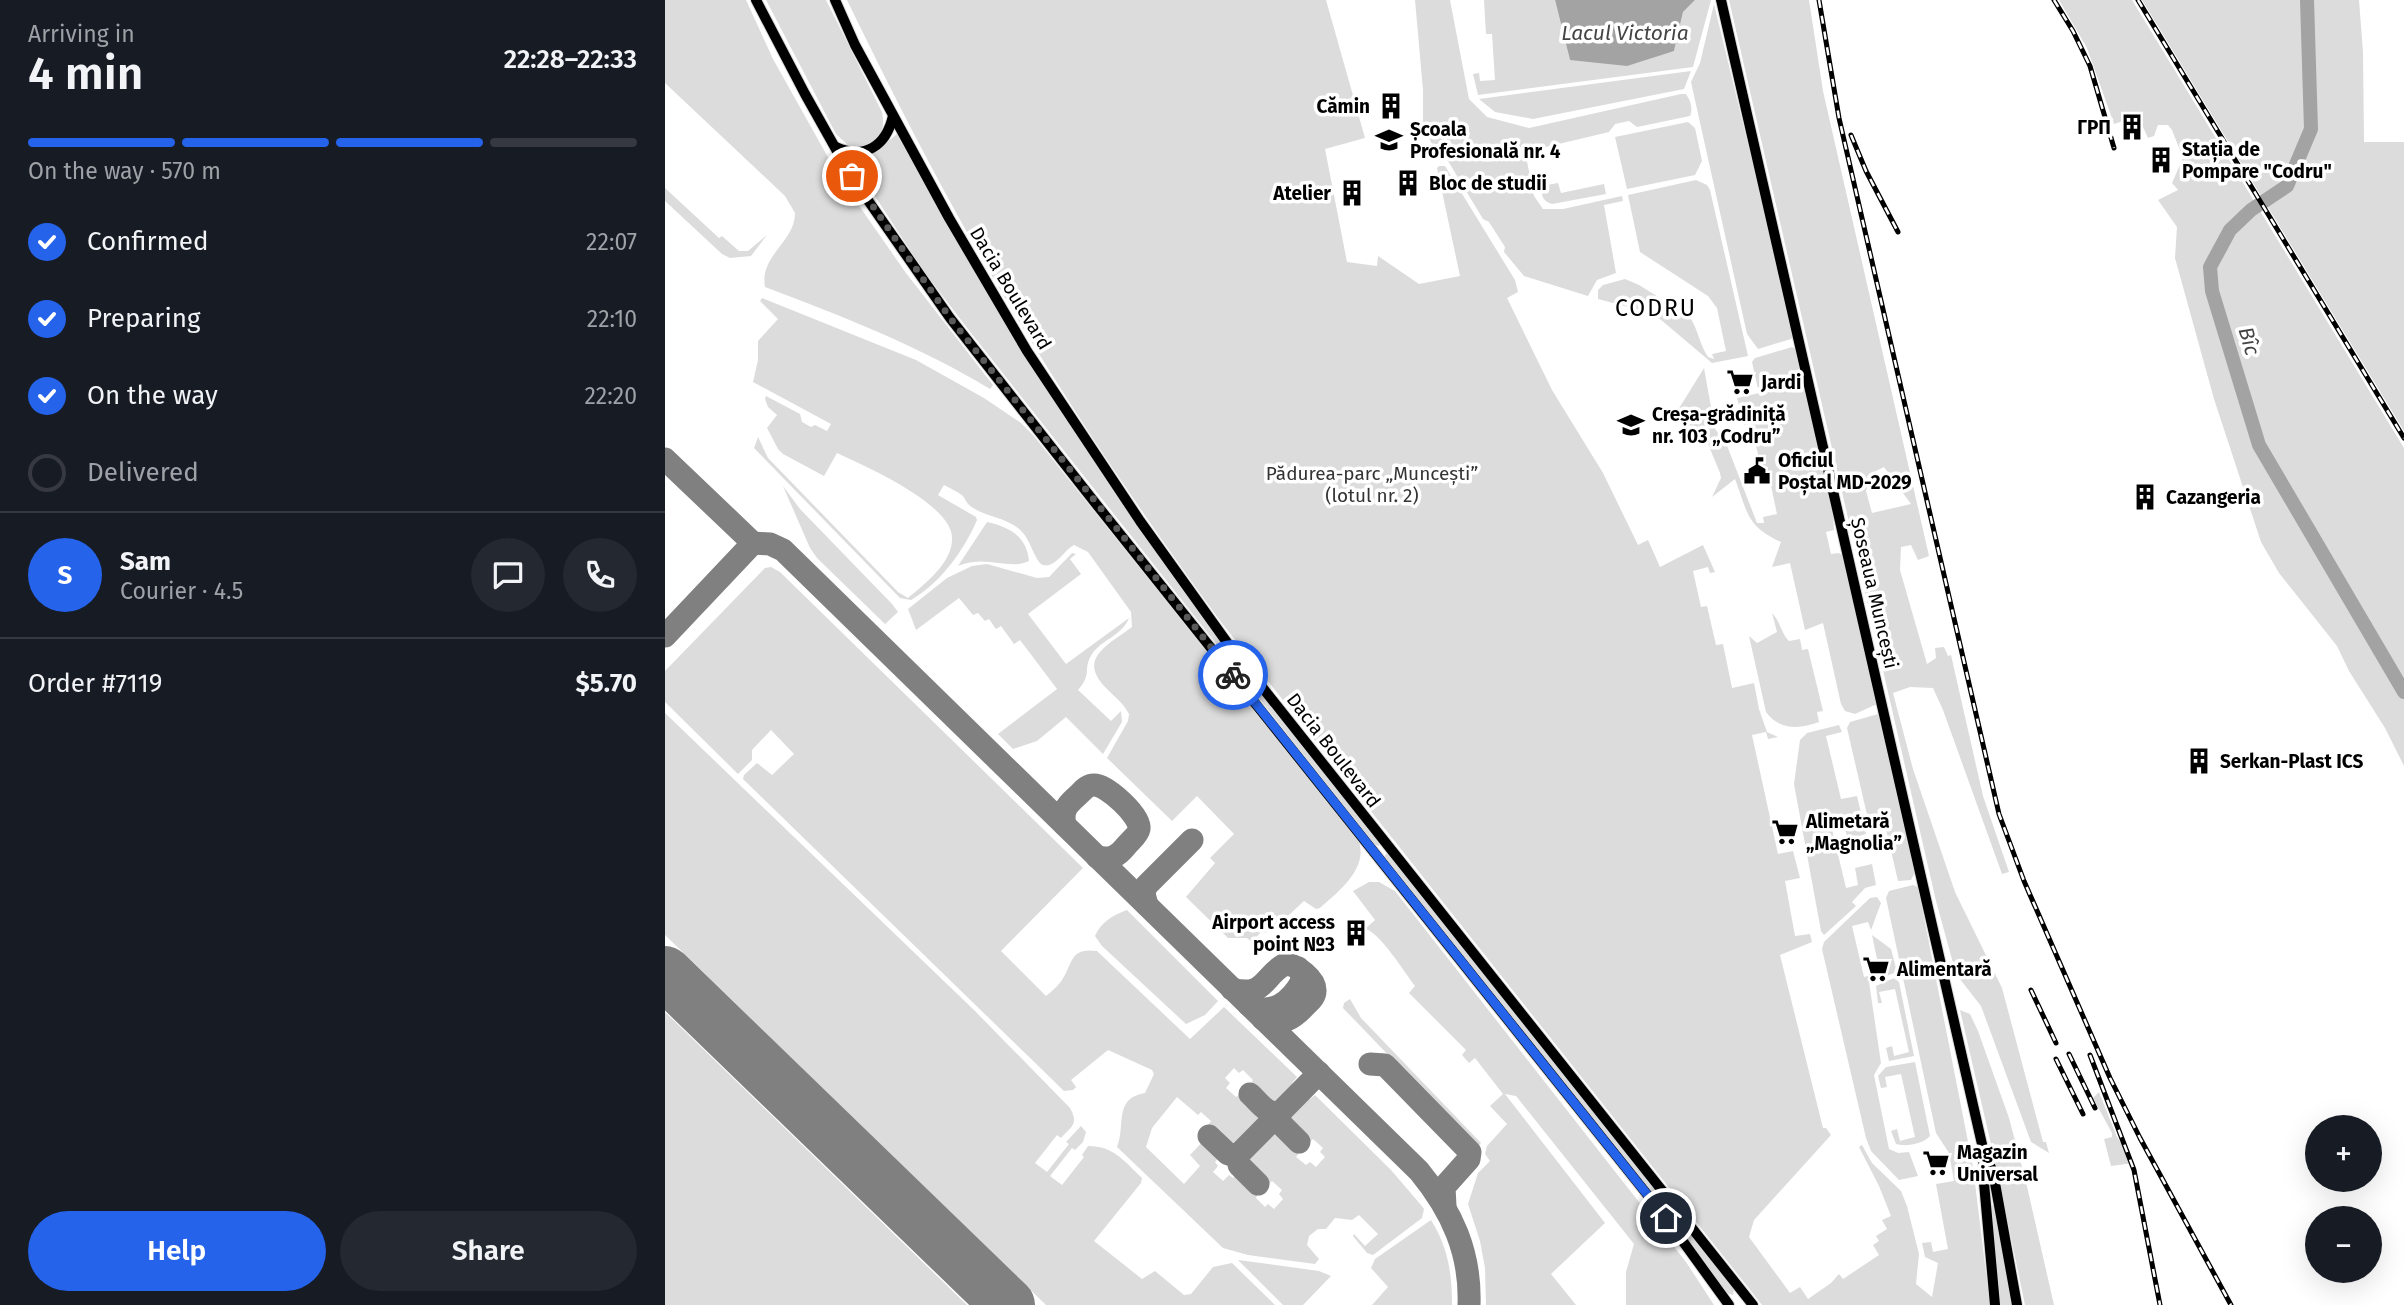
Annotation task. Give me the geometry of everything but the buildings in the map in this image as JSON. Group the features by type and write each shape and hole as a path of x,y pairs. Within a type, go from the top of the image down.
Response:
{"main road":[{"name":"Dacia Boulevard","path":"756,0 852,176 950,318 1666,1218 1731,1305"},
{"name":"Dacia Boulevard","path":"835,0 893,116 949,218 1027,351 1140,521 1231,648 1749,1300"},
{"name":"Șoseaua Muncești","path":"1721,0 1984,1153 1993,1172 2017,1305"},
{"path":"836,147 848,152 868,150 879,144 886,135 893,116"},
{"path":"1376,855 1388,846"},
{"name":"Șoseaua Muncești","path":"1984,1153 1983,1172 1996,1305"},
{"path":"1731,1305 1749,1300"}],"green space":[{"path":"665,0 746,0 773,59 839,177 906,273 993,385 990,389 908,345 765,287 767,266 789,232 795,213 785,196 665,83"},
{"path":"766,0 826,0 882,112 882,129 876,139 865,145 850,147 836,134"},
{"name":"Pădurea-parc „Muncești” (lotul nr. 2)","path":"847,0 1326,0 1365,138 1325,149 1347,262 1377,266 1378,256 1419,284 1460,276 1437,168 1445,166 1515,280 1518,292 1507,298 1552,390 1603,473 1638,545 1648,540 1660,567 1703,545 1715,572 1710,573 1708,567 1693,571 1701,607 1707,606 1716,645 1723,644 1732,688 1754,683 1767,732 1778,737 1768,739 1766,732 1752,735 1778,854 1793,851 1800,878 1785,881 1795,936 1810,934 1812,942 1780,955 1823,1128 1831,1135 1754,1220 1749,1237 1790,1293 1800,1287 1808,1299 1839,1274 1843,1279 1879,1255 1873,1245 1879,1241 1876,1236 1887,1229 1882,1220 1891,1216 1859,1147 1862,1145 1872,1163 1901,1191 1919,1254 1916,1284 1932,1297 1938,1263 1925,1257 1922,1243 1931,1242 1933,1252 1948,1249 1936,1184 1954,1181 1949,1153 1936,1133 1886,898 1889,891 1913,885 1918,887 1973,1167 1990,1305 1762,1305 1221,622 1162,540 1077,415 998,286 920,145"},
{"path":"1415,0 1450,0 1469,99 1487,117 1529,128 1681,94 1688,97 1690,116 1637,127 1629,121 1615,124 1609,132 1525,152 1534,196 1543,209 1563,209 1622,196 1623,201 1604,205 1616,273 1597,280 1588,296 1524,276 1504,252 1505,247 1489,222 1483,219 1448,161 1433,146 1423,126 1423,90"},
{"path":"1484,0 1555,0 1570,60 1674,51 1683,12 1695,0 1711,0 1693,67 1478,95 1473,74 1479,73 1480,81 1495,80 1492,34 1486,34"},
{"path":"1729,0 1809,0 1823,91 1929,556 1918,560 1911,545 1901,547 1900,570 1927,664 1936,658 1935,648 1944,647 1948,656 1951,655 1983,796 2009,872 2002,874 1933,688 1910,687 1893,693 1913,769 1955,892 2002,988 2043,1142 2046,1142 2049,1153 2031,1142 1981,1006 1956,974 1936,901","holes":["1884,467 1911,504 1872,513 1866,491 1872,473"]},
{"path":"2059,0 2132,0 2404,448 2404,766 2337,646 2279,573 2261,542 2214,399 2175,258 2177,227 2158,200 2178,190 2172,183 2183,158 2172,130 2168,125 2158,125 2154,136 2148,138 2138,116 2114,124 2087,48"},
{"path":"2142,0 2359,0 2363,52 2364,142 2404,142 2404,431"},
{"path":"1714,4 1794,335 1791,339 1758,349 1747,334 1691,82 1700,63"},
{"path":"1691,71 1684,89 1533,119 1495,112 1479,99"},
{"path":"1688,122 1695,128 1702,161 1695,175 1627,189 1615,137"},
{"path":"898,133 994,304 1119,500 1227,650 1379,842 1379,846 1375,845 923,270 852,161 878,150"},
{"path":"1696,180 1707,185 1710,190 1748,356 1712,363 1660,319 1647,312 1598,299 1598,290 1603,285 1625,279 1689,316 1708,357 1714,359 1712,354 1726,351 1717,308 1708,296 1640,252 1628,195"},
{"path":"1558,183 1561,193 1604,184 1606,194 1549,203 1543,198 1541,186"},
{"path":"665,188 719,238 722,236 739,251 748,251 767,235 751,256 730,258 722,254 665,201"},
{"path":"762,298 916,360 984,398 1021,423 1033,435 1359,842 1361,852 1355,871 1335,895 1316,909 1304,901 1276,927 1265,933 1262,931 1252,942 1247,938 1228,938 1186,897 1215,863 1210,858 1234,834 1197,796 1172,821 1107,758 1128,721 1129,714 1098,678 1094,669 1095,661 1105,647 1132,627 1131,612 1088,552 1074,545 1052,564 1043,565 1026,536 1018,528 975,509 963,496 944,485 938,495 977,520 958,555 941,575 911,600 900,598 754,448 758,437 768,458 898,592 908,598 937,572 948,556 952,538 948,525 938,512 905,488 837,453 824,476 778,449 767,428 777,415 768,407 766,396 800,414 802,422 811,427 815,425 827,431 831,424 753,382 758,360 758,341 778,319 760,301"},
{"path":"1792,347 1797,350 1833,516 1834,530 1826,532 1831,554 1839,553 1844,556 1877,704 1855,714 1845,711 1841,704 1823,623 1805,630 1790,563 1772,567 1781,542 1754,524 1735,479 1712,497 1721,478 1720,473 1706,439 1680,417 1678,410 1704,368 1715,429 1726,443 1757,523 1764,523 1763,517 1777,514 1768,472 1762,472 1751,424 1744,425 1737,398 1759,393 1752,362 1755,358"},
{"path":"783,486 800,509 898,612 885,624 817,558"},
{"path":"987,522 1009,530 1021,539 1028,552 1029,561 1021,564 979,562 958,566"},
{"path":"1072,553 1076,554 1070,559 1081,574 1028,614 1066,664 1129,618 1122,629 1092,654 1085,679 1078,690 1111,721 1121,711 1122,722 1103,754 1066,717 1037,741 1013,749 998,734 1057,689 1020,640 1014,644 1001,626 996,629 989,619 985,621 978,613 973,615 959,598 916,630 908,609 947,578 972,566 987,564 1037,578 1049,577"},
{"path":"771,567 780,572 1083,868 1001,951 1046,996 1066,974 1077,954 1088,950 1097,951 1190,1039 1224,1007 1297,1077 1292,1083 1295,1086 1292,1093 1275,1108 1253,1091 1255,1088 1250,1084 1253,1080 1243,1070 1239,1073 1234,1068 1225,1078 1230,1083 1226,1088 1236,1097 1240,1094 1245,1099 1247,1097 1263,1112 1261,1115 1264,1118 1241,1146 1238,1144 1233,1149 1228,1148 1212,1132 1208,1125 1211,1121 1201,1112 1198,1115 1177,1097 1152,1128 1146,1147 1184,1184 1200,1166 1190,1155 1205,1139 1222,1154 1215,1162 1218,1166 1213,1172 1223,1181 1229,1175 1233,1178 1239,1172 1255,1187 1253,1189 1258,1194 1256,1198 1265,1207 1268,1204 1274,1209 1283,1199 1279,1194 1282,1190 1272,1181 1269,1184 1261,1180 1243,1160 1268,1131 1270,1133 1275,1128 1278,1131 1280,1129 1296,1145 1300,1152 1296,1157 1306,1165 1310,1162 1316,1167 1325,1157 1320,1152 1323,1148 1313,1139 1310,1142 1305,1137 1303,1139 1286,1123 1288,1121 1285,1117 1299,1100 1306,1096 1310,1099 1315,1095 1391,1170 1424,1209 1422,1218 1373,1255 1367,1253 1353,1236 1354,1234 1365,1246 1378,1234 1359,1215 1352,1220 1335,1218 1326,1229 1318,1229 1309,1236 1307,1245 1319,1259 1315,1264 1248,1255 1223,1248 1117,1147 1124,1107 1135,1096 1145,1093 1154,1074 1152,1070 1108,1050 1071,1080 1076,1087 1073,1090 1064,1091 743,779 757,763 772,775 794,754 771,730 752,750 752,760 738,774 665,702 665,671 765,568"},
{"path":"1772,613 1789,641 1800,639 1802,650 1808,649 1823,711 1817,712 1819,722 1791,727 1778,723 1766,712 1749,636 1757,643 1777,632"},
{"path":"665,713 975,1011 1070,1108 1073,1124 1061,1138 1057,1135 1035,1163 1047,1172 1069,1144 1066,1142 1081,1126 1086,1132 1083,1142 1075,1150 1072,1148 1050,1176 1062,1185 1084,1157 1082,1155 1088,1146 1112,1152 1142,1178 1141,1183 1094,1241 1142,1279 1155,1271 1184,1295 1191,1294 1213,1267 1232,1263 1275,1305 1046,1305 665,935"},
{"path":"1878,714 1915,872 1911,880 1898,881 1883,816 1868,819 1847,728 1850,722"},
{"path":"1839,725 1842,732 1826,736 1841,799 1857,796 1866,834 1848,839 1843,822 1831,825 1846,888 1858,885 1855,868 1872,864 1876,885 1865,888 1852,902 1856,906 1824,935 1821,931 1794,784 1800,740 1807,733"},
{"path":"1390,854 1734,1289 1733,1295 1727,1293 1674,1221 1384,857"},
{"path":"1369,882 1379,882 1395,891 1686,1262 1714,1305 1626,1305 1626,1272 1634,1244 1516,1096 1505,1094 1605,1223 1551,1274 1576,1305 1486,1305 1485,1268 1468,1204 1478,1173 1490,1161 1485,1154 1487,1146 1507,1124 1490,1106 1503,1094 1475,1058 1469,1063 1462,1055 1466,1050 1409,993 1415,986 1384,944 1371,931 1365,929 1375,920 1353,891"},
{"path":"1877,897 1881,903 1871,930 1868,922 1852,926 1864,977 1880,973 1872,935 1891,949 1897,972 1869,982 1881,1063 1874,1075 1889,1149 1898,1153 1909,1152 1918,1176 1899,1180 1871,1151 1866,1138 1822,949 1824,942 1870,898"},
{"path":"1127,910 1218,1001 1205,1015 1186,1024 1102,946 1095,936 1098,931 1108,920"},
{"path":"1894,978 1899,982 1914,1056 1889,1061 1886,1048 1892,1046 1894,1056 1909,1052 1895,989 1879,992 1882,1003 1878,1003 1876,986"},
{"path":"1350,999 1361,1018 1481,1143 1478,1146 1343,1008 1344,1003"},
{"path":"1960,1010 1970,1014 1978,1031 2009,1118 2054,1305 2025,1305"},
{"path":"665,1012 967,1305 665,1305"},
{"path":"1915,1062 1930,1136 1919,1143 1900,1145 1896,1144 1891,1131 1897,1129 1900,1141 1915,1137 1901,1074 1885,1077 1887,1087 1881,1088 1878,1076 1886,1067"},
{"path":"2099,1092 2117,1137 2134,1163 2111,1166 2104,1139 2112,1137 2112,1133 2093,1098"},
{"path":"1991,1205 1994,1205 2013,1305 1999,1305"},
{"path":"1431,1220 1448,1261 1452,1305 1372,1305 1388,1287 1371,1268 1375,1259"},
{"path":"1238,1260 1319,1271 1331,1276 1303,1305 1283,1305"}],"water":[{"name":"Lacul Victoria","path":"1555,0 1695,0 1683,12 1674,51 1627,66 1570,60"}],"waterway":[{"name":"Bîc","path":"2307,0 2311,129 2287,186 2251,210 2230,230 2210,267 2212,291 2259,445 2404,692"}],"taxiway":[{"path":"665,459 753,543 665,636"},
{"path":"753,543 770,544 783,550 1419,1171 1441,1202 1457,1233 1467,1268 1469,1305"},
{"path":"1065,825 1067,806 1089,786 1100,786 1122,802 1135,817 1139,829 1117,855 1110,858 1097,857"},
{"path":"1147,905 1144,894 1146,886 1192,840"},
{"path":"1232,989 1251,991 1285,964 1309,977 1315,993 1301,1010 1282,1021 1263,1019"},
{"path":"1249,1005 1265,1009 1286,1001 1302,981 1298,968"},
{"path":"1370,1064 1385,1065 1470,1152 1469,1159 1444,1187 1445,1206"},
{"path":"1238,1155 1319,1073"},
{"path":"1250,1094 1267,1110 1280,1112"},
{"path":"1279,1114 1281,1124 1299,1142"},
{"path":"1209,1136 1228,1154 1238,1155"},
{"path":"1238,1155 1239,1165 1258,1184"}],"runway":[{"path":"665,973 1008,1305"}],"railway":[{"path":"1819,0 1839,118 1999,814 2024,881 2110,1078 2231,1305"},
{"path":"2054,0 2090,66 2114,148"},
{"path":"2138,0 2404,438"},
{"path":"1851,135 1866,171 1898,232"},
{"path":"2031,990 2056,1043"},
{"path":"2069,1054 2095,1108"},
{"path":"2090,1055 2134,1170 2160,1305"},
{"path":"2056,1059 2083,1114"}],"way so far":[{"path":"852,176 950,318 1233,675"}],"place":[{"name":"Cămin","path":"1391,106"},
{"name":"ГРП","path":"2132,127"},
{"name":"Școala Profesională nr. 4","path":"1389,140"},
{"name":"Stația de Pompare \"Codru\"","path":"2161,160"},
{"name":"Bloc de studii","path":"1408,183"},
{"name":"Atelier","path":"1352,193"},
{"name":"Jardi","path":"1740,382"},
{"name":"Creșa-grădiniță nr. 103 „Codru”","path":"1631,425"},
{"name":"Oficiul Poștal MD-2029","path":"1757,471"},
{"name":"Cazangeria","path":"2145,497"},
{"name":"Serkan-Plast ICS","path":"2199,761"},
{"name":"Alimetară „Magnolia”","path":"1785,832"},
{"name":"Airport access point №3","path":"1356,933"},
{"name":"Alimentară","path":"1876,969"},
{"name":"Magazin Universal","path":"1936,1163"}],"district":[{"name":"CODRU","path":"1656,308"}],"route":[{"path":"1233,675 1666,1218"}]}
